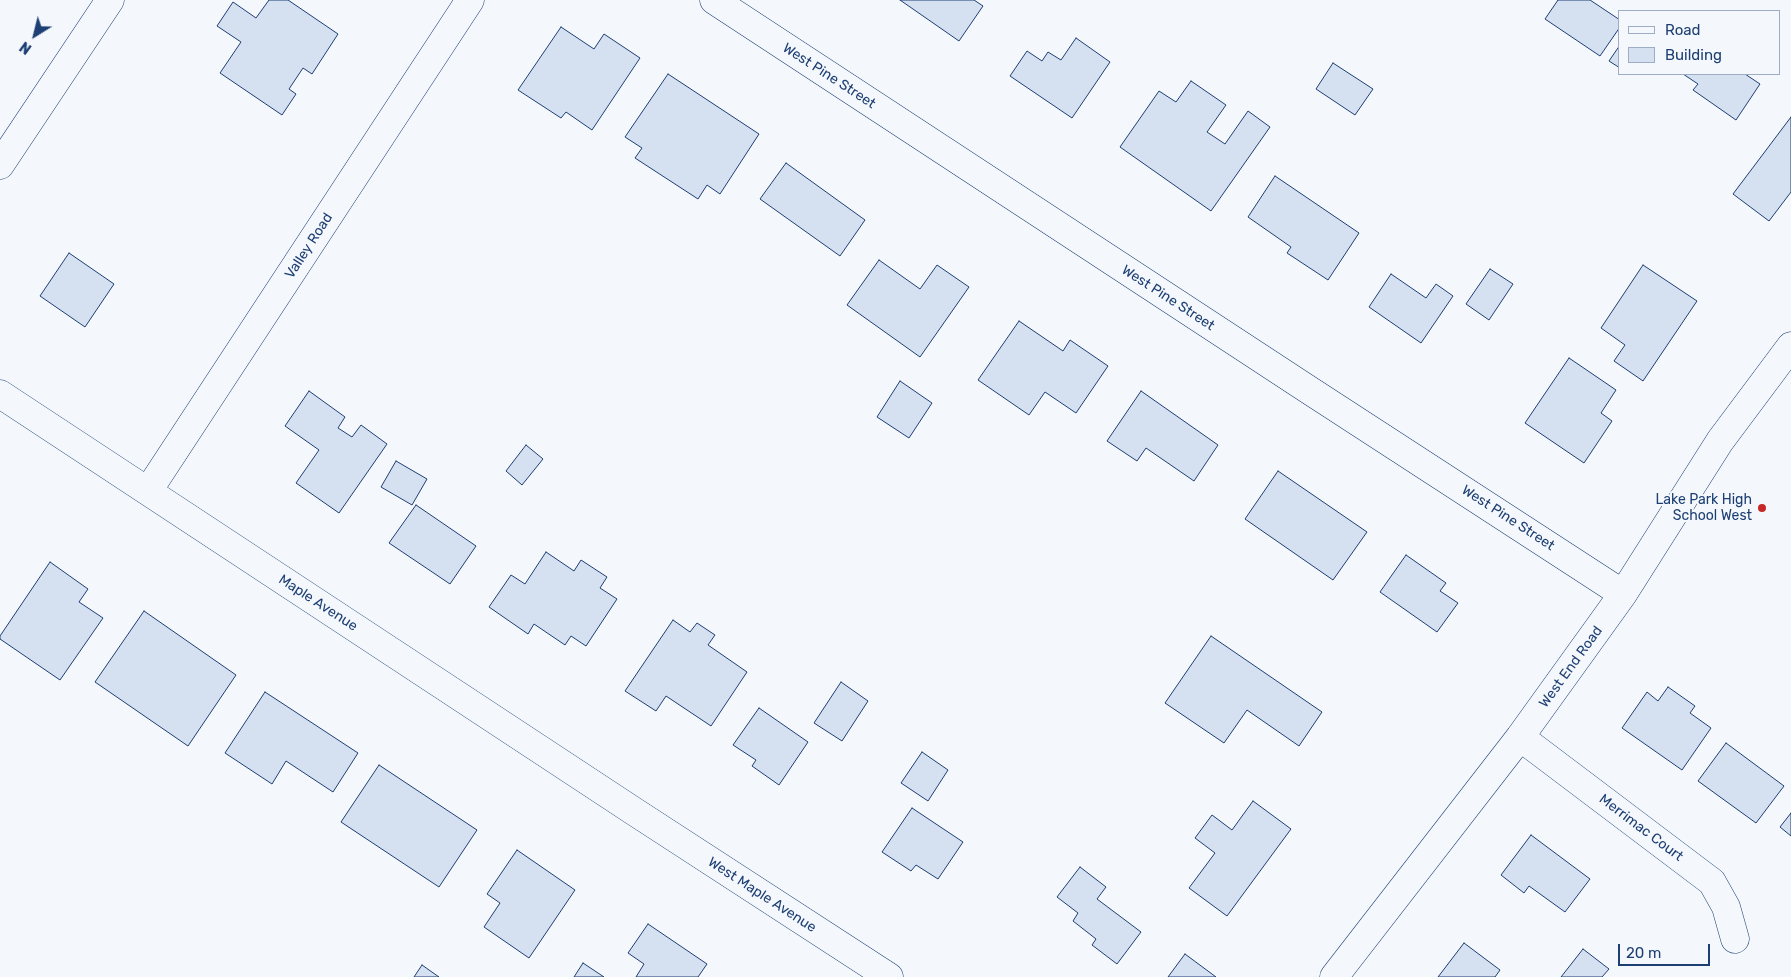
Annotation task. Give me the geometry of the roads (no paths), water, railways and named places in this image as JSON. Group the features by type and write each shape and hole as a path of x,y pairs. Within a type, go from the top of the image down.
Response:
{"street":[{"path":"0,166 110,0"},
{"name":"Valley Road","path":"148,491 470,0"},
{"name":"West Pine Street","path":"714,0 1294,381 1624,594"},
{"name":"West End Road","path":"1334,977 1520,737 1624,594 1720,441 1791,346"},
{"name":"Maple Avenue","path":"0,394 635,812"},
{"name":"Merrimac Court","path":"1520,737 1712,882 1726,907 1735,939"},
{"name":"West Maple Avenue","path":"635,812 889,977"}],"place":[{"name":"Lake Park High School West","path":"1762,508"}]}
